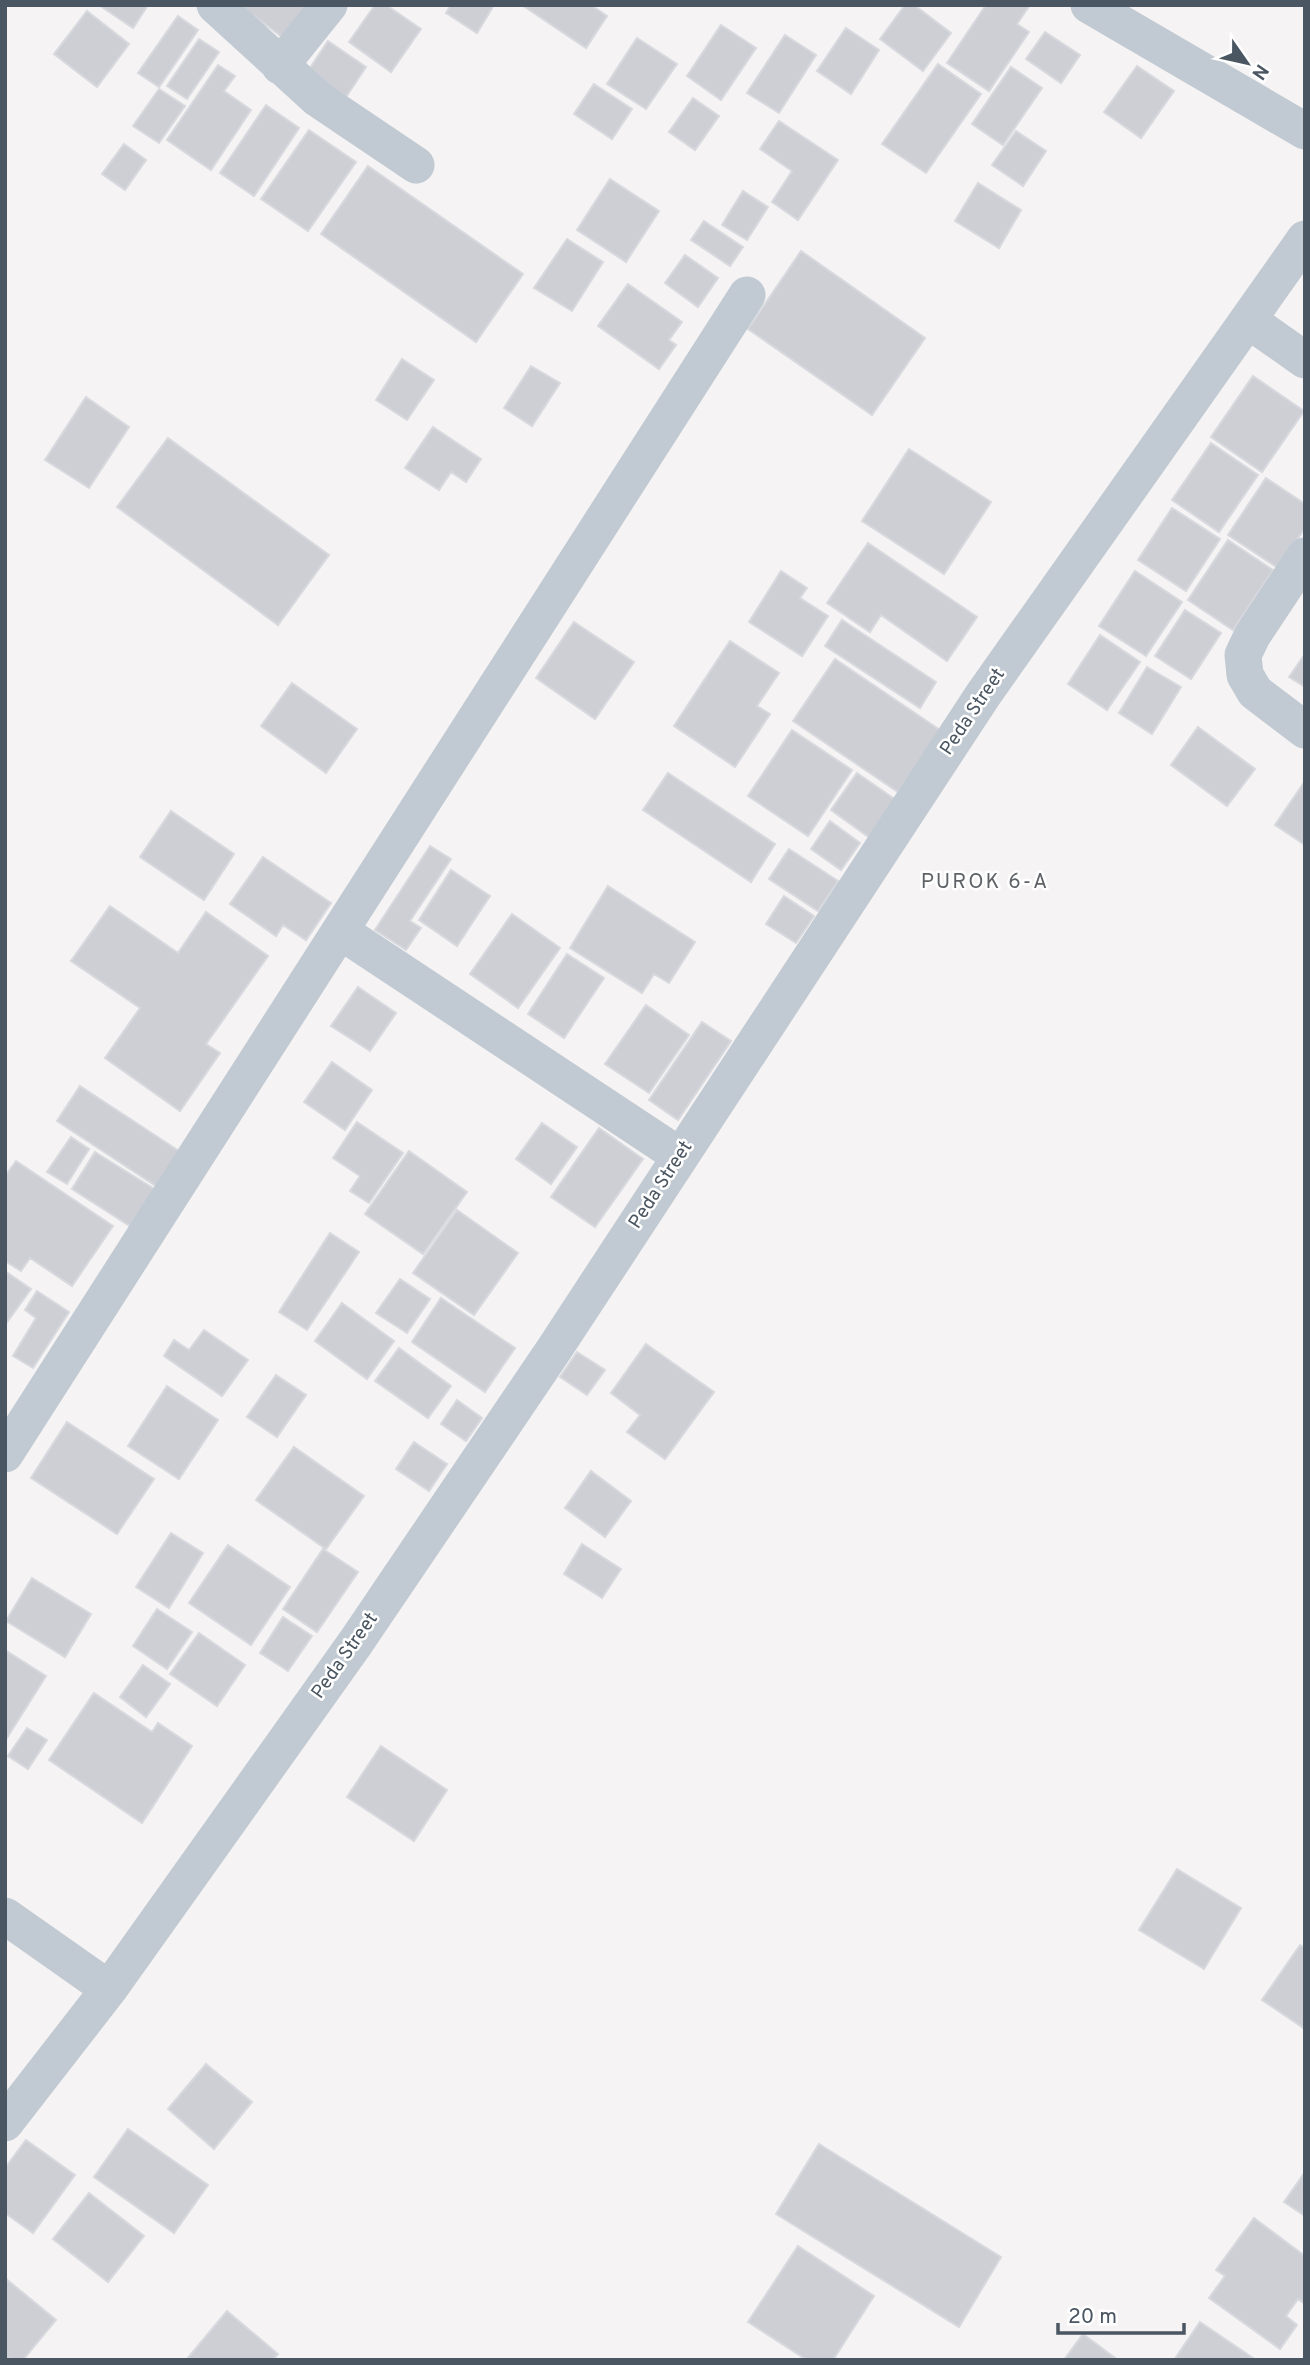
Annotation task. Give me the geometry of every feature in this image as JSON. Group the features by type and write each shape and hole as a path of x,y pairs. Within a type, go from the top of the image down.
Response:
{"street":[{"path":"215,5 318,99 416,165"},
{"path":"280,66 329,5"},
{"path":"1089,5 1305,131"},
{"name":"Peda Street","path":"5,2123 108,1989 364,1630 983,695 1305,239"},
{"path":"5,1454 747,295"},
{"path":"1248,320 1305,360"},
{"path":"1305,556 1252,636 1243,655 1245,676 1255,692 1305,730"},
{"path":"340,931 680,1156"},
{"path":"5,1916 108,1989"}],"building":[{"path":"99,5 148,5 133,28"},
{"path":"239,5 316,5 289,42"},
{"path":"375,5 386,5 421,29 391,72 349,42"},
{"path":"451,5 494,5 477,33 446,13"},
{"path":"522,5 591,5 607,16 586,48"},
{"path":"905,5 914,5 951,33 923,71 880,39"},
{"path":"986,5 1030,5 1017,24 1029,32 989,91 947,63"},
{"path":"87,11 129,44 97,87 54,54"},
{"path":"178,16 198,30 159,87 138,73"},
{"path":"721,25 756,48 721,100 687,76"},
{"path":"846,28 879,50 851,94 817,71"},
{"path":"1045,32 1080,55 1061,83 1026,59"},
{"path":"785,35 816,55 779,113 747,93"},
{"path":"637,38 677,64 646,109 607,84"},
{"path":"199,39 219,52 187,99 167,86"},
{"path":"328,41 366,67 342,103 304,77"},
{"path":"938,64 981,94 926,173 882,144"},
{"path":"218,65 235,76 224,91 251,110 211,170 167,140"},
{"path":"1137,66 1174,91 1141,138 1104,112"},
{"path":"1011,67 1042,88 1003,145 972,124"},
{"path":"594,84 632,109 612,139 574,114"},
{"path":"159,89 185,106 159,143 133,126"},
{"path":"693,98 719,116 695,150 669,132"},
{"path":"266,105 299,128 254,196 220,173"},
{"path":"779,121 838,160 798,220 772,202 792,171 760,149"},
{"path":"309,130 356,162 308,231 261,199"},
{"path":"1016,131 1046,151 1023,186 992,165"},
{"path":"124,144 146,160 125,190 102,174"},
{"path":"368,166 523,274 476,342 321,234"},
{"path":"610,179 659,211 626,262 577,230"},
{"path":"978,183 1021,210 999,248 955,221"},
{"path":"743,191 768,207 747,240 722,225"},
{"path":"704,221 743,247 730,266 691,240"},
{"path":"567,239 603,262 572,311 534,288"},
{"path":"801,251 925,338 872,415 748,329"},
{"path":"685,255 718,278 698,307 665,283"},
{"path":"628,284 682,322 669,340 676,345 659,369 598,326"},
{"path":"402,359 434,380 407,420 376,400"},
{"path":"531,366 560,383 532,426 504,408"},
{"path":"1253,376 1304,411 1262,472 1211,437"},
{"path":"86,397 129,427 89,488 45,460"},
{"path":"433,427 481,459 466,482 451,472 439,490 405,468"},
{"path":"168,438 329,555 278,625 117,507"},
{"path":"1211,443 1258,475 1219,532 1172,500"},
{"path":"909,449 991,502 944,574 862,521"},
{"path":"1266,478 1305,504 1305,528 1278,568 1228,535"},
{"path":"1172,508 1220,539 1186,591 1138,560"},
{"path":"1228,540 1273,570 1233,630 1188,600"},
{"path":"868,543 977,617 947,661 881,615 870,632 827,603"},
{"path":"781,571 807,588 800,598 828,616 802,656 749,622"},
{"path":"1135,571 1182,602 1146,656 1099,626"},
{"path":"1185,610 1221,633 1191,679 1155,656"},
{"path":"842,620 936,682 920,708 825,646"},
{"path":"574,622 634,662 595,719 536,678"},
{"path":"1100,635 1140,662 1107,710 1068,684"},
{"path":"730,641 779,673 757,706 770,714 735,767 674,726"},
{"path":"1305,654 1305,687 1289,677"},
{"path":"835,659 940,730 898,792 793,721"},
{"path":"1147,667 1181,687 1152,734 1119,713"},
{"path":"292,683 357,729 326,773 261,726"},
{"path":"1198,727 1255,769 1227,806 1171,765"},
{"path":"792,730 852,770 808,836 748,796"},
{"path":"668,773 775,844 751,882 643,810"},
{"path":"857,773 896,800 870,838 831,810"},
{"path":"1305,781 1305,845 1275,825"},
{"path":"171,811 234,854 204,900 140,857"},
{"path":"830,821 860,843 841,870 811,849"},
{"path":"430,846 451,859 410,921 421,928 406,950 375,930"},
{"path":"789,849 838,881 818,911 769,879"},
{"path":"263,857 331,903 306,940 283,925 276,936 230,904"},
{"path":"451,870 490,896 457,946 419,920"},
{"path":"608,886 695,942 669,983 654,974 642,993 570,948"},
{"path":"784,896 814,916 796,943 766,924"},
{"path":"110,906 178,953 206,912 268,956 206,1044 220,1053 180,1111 105,1058 140,1008 71,961"},
{"path":"512,914 560,948 518,1008 470,974"},
{"path":"567,954 604,978 564,1038 528,1014"},
{"path":"358,987 396,1013 370,1051 331,1026"},
{"path":"646,1005 689,1035 649,1093 605,1064"},
{"path":"702,1022 731,1041 678,1120 649,1100"},
{"path":"332,1062 372,1090 345,1130 304,1102"},
{"path":"80,1086 179,1151 156,1186 57,1121"},
{"path":"357,1122 403,1153 369,1203 350,1191 360,1176 333,1158"},
{"path":"542,1123 577,1147 551,1184 516,1159"},
{"path":"599,1128 643,1159 595,1227 551,1197"},
{"path":"71,1137 89,1149 67,1184 47,1172"},
{"path":"409,1151 467,1192 423,1254 365,1214"},
{"path":"95,1152 156,1190 133,1228 72,1189"},
{"path":"16,1161 113,1226 72,1286 30,1258 21,1271 5,1261 5,1176"},
{"path":"457,1210 518,1253 474,1315 413,1273"},
{"path":"330,1233 359,1252 307,1330 279,1312"},
{"path":"5,1271 31,1289 5,1325"},
{"path":"400,1279 430,1299 407,1333 376,1313"},
{"path":"37,1291 69,1312 33,1368 13,1356 36,1318 25,1310"},
{"path":"441,1298 515,1348 485,1392 412,1342"},
{"path":"342,1303 394,1341 367,1379 315,1341"},
{"path":"204,1330 248,1360 222,1396 164,1356 174,1340 189,1350"},
{"path":"646,1344 714,1392 665,1459 627,1432 640,1415 611,1393"},
{"path":"399,1348 451,1386 428,1418 375,1381"},
{"path":"577,1352 605,1370 587,1395 560,1377"},
{"path":"276,1375 306,1395 277,1437 247,1417"},
{"path":"167,1386 218,1420 179,1479 128,1446"},
{"path":"457,1400 482,1418 466,1441 441,1424"},
{"path":"67,1422 154,1479 117,1534 31,1478"},
{"path":"414,1442 447,1464 429,1491 396,1469"},
{"path":"294,1447 364,1496 326,1549 256,1500"},
{"path":"591,1471 631,1501 605,1537 565,1508"},
{"path":"171,1533 203,1553 169,1608 136,1587"},
{"path":"582,1544 621,1569 602,1598 564,1574"},
{"path":"228,1545 290,1587 251,1645 189,1603"},
{"path":"323,1549 358,1572 317,1632 283,1609"},
{"path":"32,1578 91,1614 65,1657 6,1621"},
{"path":"157,1609 192,1632 167,1669 133,1646"},
{"path":"283,1617 312,1636 288,1671 260,1653"},
{"path":"199,1633 245,1665 217,1706 170,1674"},
{"path":"5,1650 46,1676 5,1741"},
{"path":"143,1665 170,1684 146,1717 120,1697"},
{"path":"94,1693 152,1732 158,1723 192,1746 142,1823 49,1760"},
{"path":"27,1728 47,1740 28,1769 8,1756"},
{"path":"381,1746 447,1790 414,1841 347,1797"},
{"path":"1177,1869 1241,1908 1204,1969 1139,1930"},
{"path":"1300,1945 1305,1948 1305,2029 1262,2000"},
{"path":"206,2064 252,2102 214,2149 168,2109"},
{"path":"128,2129 208,2185 174,2233 94,2177"},
{"path":"26,2140 75,2175 33,2233 5,2213 5,2168"},
{"path":"819,2144 1001,2257 959,2327 776,2214"},
{"path":"1305,2172 1305,2216 1284,2202"},
{"path":"89,2193 144,2236 108,2282 53,2239"},
{"path":"1254,2218 1305,2256 1305,2304 1298,2299 1286,2316 1297,2325 1280,2349 1209,2298 1225,2276 1216,2270"},
{"path":"798,2246 874,2296 833,2360 807,2360 748,2322"},
{"path":"5,2278 56,2320 23,2360 5,2358"},
{"path":"227,2311 278,2354 273,2360 186,2360"},
{"path":"1200,2322 1256,2360 1174,2360"},
{"path":"1083,2334 1118,2360 1064,2360"}],"district":[{"name":"PUROK 6-A","path":"985,882"}]}
